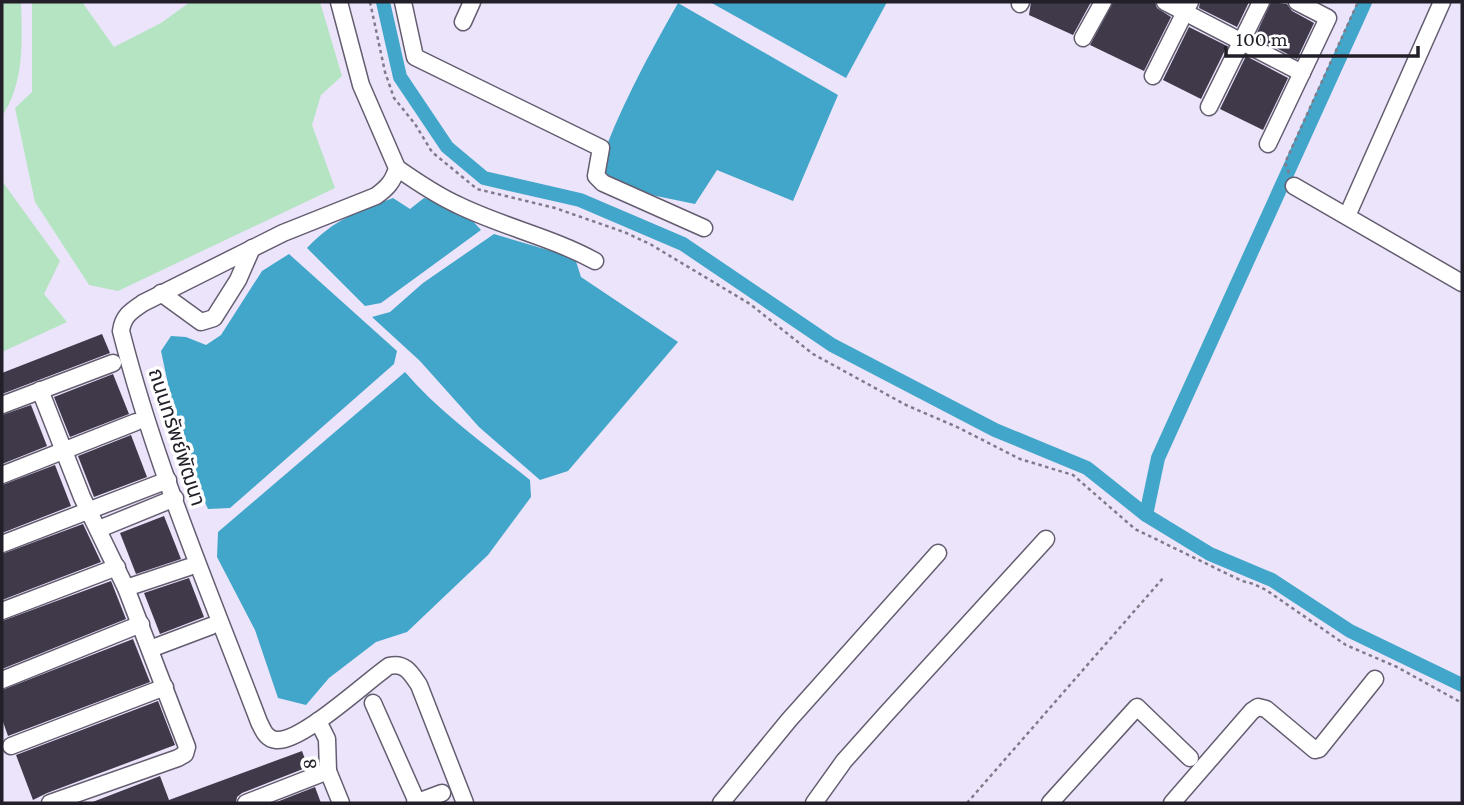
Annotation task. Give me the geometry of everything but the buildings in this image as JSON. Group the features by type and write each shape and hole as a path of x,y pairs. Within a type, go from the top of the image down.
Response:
{"street":[{"path":"340,2 361,85 397,168 458,205 544,237 595,261"},
{"path":"404,2 415,57 601,148 596,176 603,183 705,228"},
{"path":"463,22 472,2"},
{"path":"1083,38 1103,2"},
{"path":"1166,2 1187,7 1242,41 1302,73"},
{"path":"1209,107 1261,2"},
{"path":"1268,144 1328,18 1300,2"},
{"path":"1347,216 1443,2"},
{"path":"1153,75 1187,7"},
{"name":"ถนนทรัพย์พัฒนา","path":"397,168 389,186 376,196 284,233 161,293 131,311 123,321 121,331 174,498 263,731 274,740 283,740 345,703 389,666 403,666 411,672 419,685 465,803"},
{"path":"1294,186 1462,283"},
{"path":"161,293 201,321 214,318 238,280 252,248"},
{"path":"2,405 113,363"},
{"path":"40,390 141,624 187,747 184,754 69,800 50,803"},
{"path":"2,475 136,422"},
{"path":"2,544 168,480"},
{"path":"99,529 174,498"},
{"path":"814,803 886,713 1046,538"},
{"path":"724,802 798,709 938,553"},
{"path":"2,611 117,567"},
{"path":"126,588 189,567"},
{"path":"2,680 141,624"},
{"path":"150,649 211,626"},
{"path":"1172,803 1252,711 1258,708 1266,709 1311,749 1319,749 1375,680"},
{"path":"10,746 165,687"},
{"path":"373,703 416,803 442,793"},
{"path":"1050,803 1137,707 1190,758"},
{"name":"8","path":"318,721 327,739 328,771 341,803"},
{"path":"246,803 328,771"}],"path":[{"path":"370,2 385,72 394,98 415,124 432,152 477,189 555,208 650,244 750,304 813,354 906,405 1020,459 1073,475 1135,529 1241,581 1254,584 1346,645 1397,667 1462,703"},
{"path":"1285,163 1358,2"},
{"path":"967,803 1164,577"}],"green space":[{"path":"2,2 21,2 22,31 15,89 2,116"},
{"path":"32,2 82,2 114,47 161,23 190,2 320,2 342,76 321,95 312,125 335,188 118,291 89,285 35,202 15,108 32,92"},
{"path":"2,181 60,261 44,294 67,322 2,352"}],"water":[{"path":"710,2 887,2 846,78"},
{"path":"678,3 838,95 793,201 717,170 695,204 637,192 598,169 624,105"},
{"path":"393,198 410,209 424,198 458,205 481,230 381,303 365,306 307,248 347,217"},
{"path":"494,234 575,258 581,277 678,342 568,471 540,480 479,427 420,361 372,317 390,312 423,283"},
{"path":"289,254 397,351 394,364 230,508 208,509 156,396 169,389 161,351 171,336 186,337 206,345 221,335 262,271"},
{"path":"405,372 449,416 530,480 531,497 488,555 407,632 376,642 329,678 306,705 278,698 255,630 217,557 218,532"}],"waterway":[{"path":"383,2 400,77 447,147 484,178 580,200 683,244 832,345 995,430 1087,468 1146,515 1210,554 1272,580 1350,631 1462,685"},
{"path":"1146,515 1158,458 1365,2"}]}
